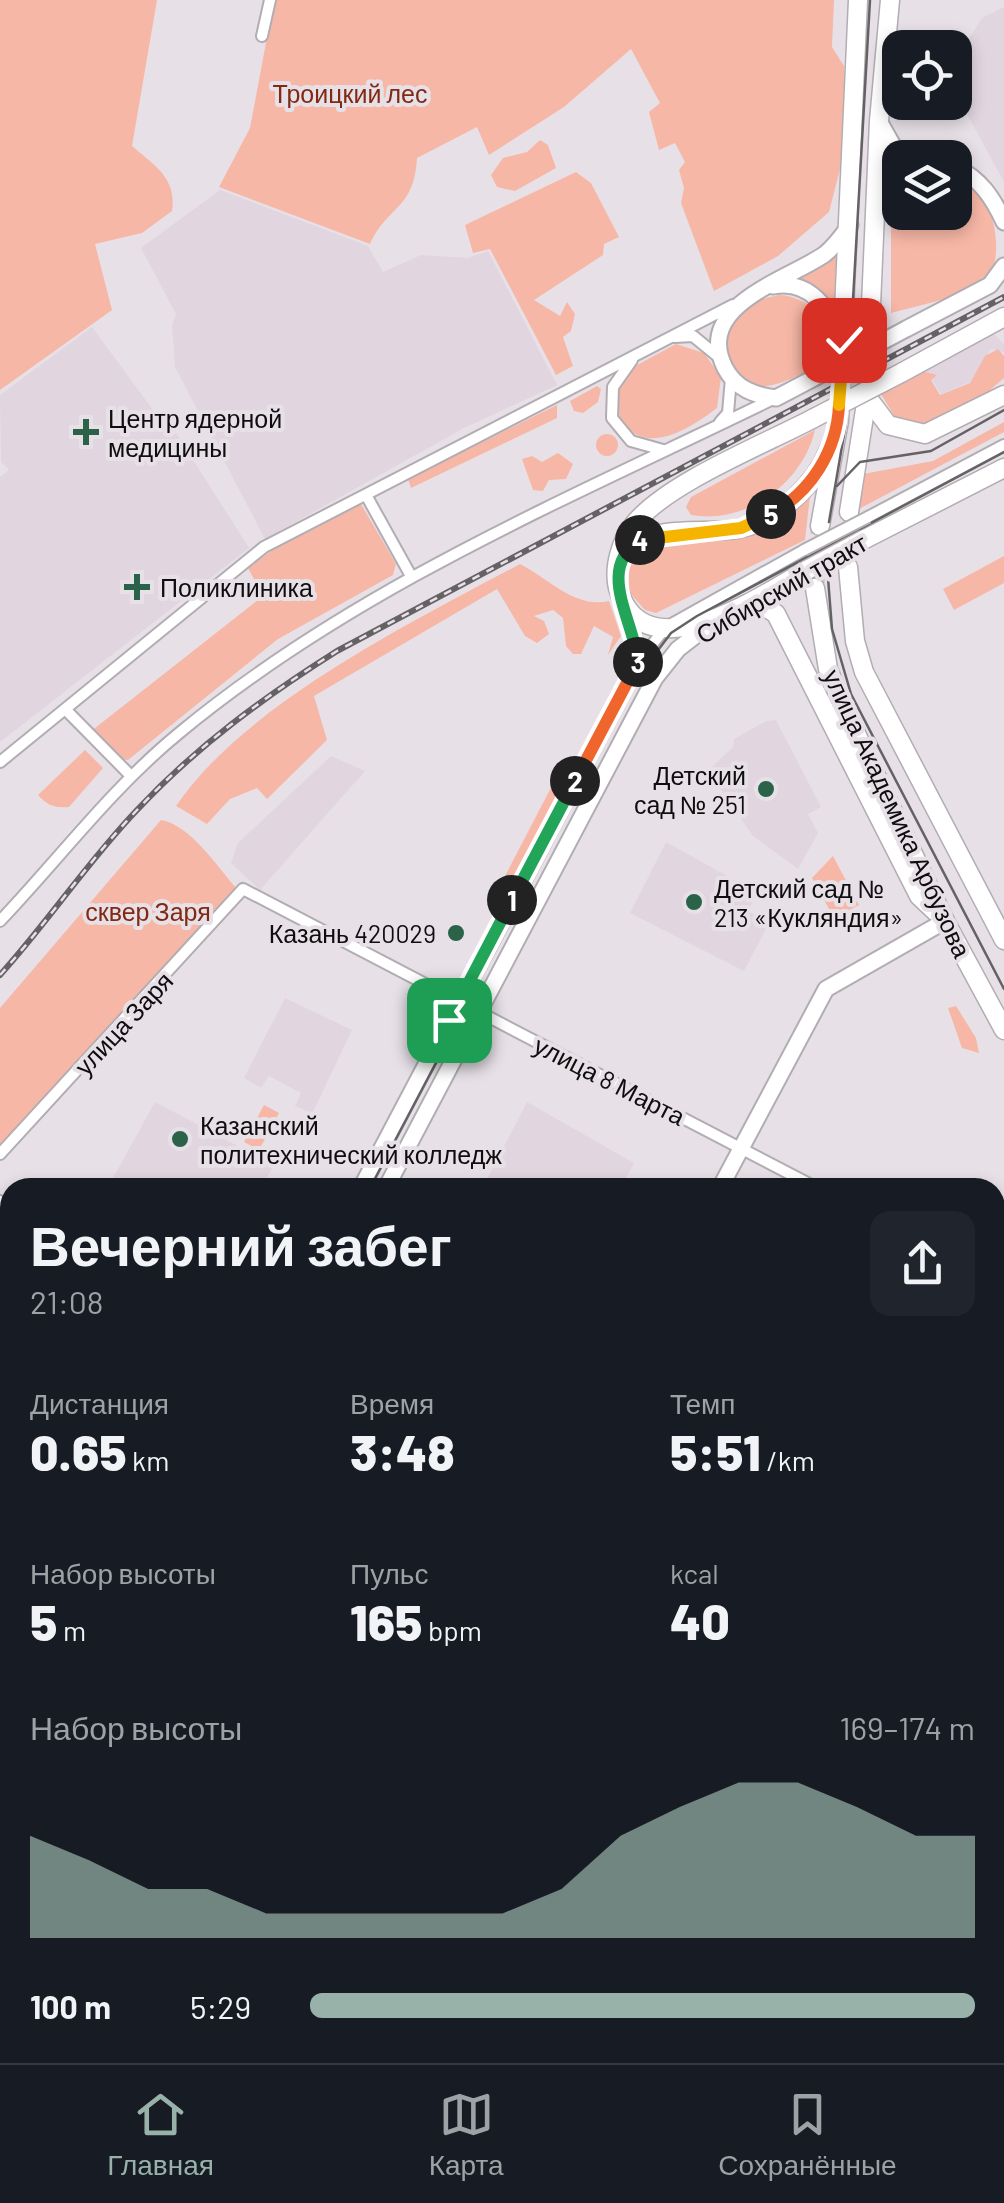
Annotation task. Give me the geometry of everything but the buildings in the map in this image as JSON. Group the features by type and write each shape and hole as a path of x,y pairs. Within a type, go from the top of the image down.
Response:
{"main road":[{"path":"820,526 838,421 844,340 858,0"},
{"path":"859,514 879,121 890,0"},
{"path":"879,121 890,140"},
{"path":"972,176 988,193 1004,222"},
{"path":"874,226 882,199"},
{"path":"850,225 824,254 739,302 722,328 721,358 731,378 748,392 776,398 990,285 1004,266"},
{"path":"764,289 790,284 816,296 844,340"},
{"path":"639,661 617,583 618,563 626,536 649,509 1004,316"},
{"path":"867,397 888,425 924,434 1004,394"},
{"path":"618,563 626,550 647,536 741,528 782,508 823,464 838,421"},
{"name":"Сибирский тракт","path":"391,1178 655,678 678,649 714,622 803,572 1004,468"},
{"name":"улица Академика Арбузова","path":"848,567 856,641 870,687 1004,940"},
{"name":"улица Академика Арбузова","path":"814,588 835,686 945,921 1004,1030"},
{"path":"725,1178 826,989 945,921 919,896 776,614 771,608 744,605"},
{"path":"626,606 646,621 666,626 714,622"},
{"name":"Сибирский тракт","path":"366,1178 639,661"}],"street":[{"path":"262,36 270,0"},
{"path":"0,762 264,548 739,302"},
{"path":"672,337 693,336 721,358"},
{"path":"636,355 613,387 612,418 631,440 664,450"},
{"path":"716,427 728,413 731,378"},
{"path":"0,921 130,775 265,665 411,576 776,398"},
{"name":"Сибирский тракт","path":"639,661 666,626 804,550 859,514 1004,445"},
{"path":"366,495 411,576"},
{"path":"66,710 130,775"},
{"name":"улица 8 Марта","path":"242,889 798,1178"},
{"name":"улица Заря","path":"0,1154 242,889"}],"shaded area":[{"path":"1004,7 1004,182 970,120 972,34 982,18"},
{"path":"220,190 368,246 383,272 421,255 468,258 488,251 557,385 464,428 265,539 175,367 172,325 176,314 141,248"},
{"path":"92,327 172,436 176,433 249,548 0,742 0,477 9,470 1,462 0,395"},
{"path":"989,330 1004,344 1004,352 991,349 970,382 941,394 925,369"},
{"name":"Детский сад № 251","path":"776,720 821,807 808,814 818,833 798,869 753,836 708,771 733,747 734,739 766,721"},
{"path":"331,756 365,771 260,890 231,863 238,843"},
{"name":"Детский сад № 213 «Кукляндия»","path":"666,842 758,893 748,911 769,923 744,971 630,913"},
{"path":"285,998 352,1030 312,1114 295,1106 301,1093 269,1076 261,1088 244,1078"},
{"name":"Казанский политехнический колледж","path":"155,1102 274,1165 267,1178 113,1178"},
{"path":"527,1102 634,1163 626,1178 488,1178"}],"green space":[{"path":"0,0 157,0 132,146 168,181 173,200 172,211 142,233 95,244 112,310 0,390"},
{"name":"Троицкий лес","path":"274,0 834,0 832,47 844,66 844,117 841,165 829,212 778,256 714,291 681,203 684,188 679,170 685,162 675,143 659,150 649,112 660,103 631,49 564,107 489,155 477,127 417,158 406,198 370,244 219,187 250,128"},
{"path":"540,140 548,145 556,168 515,191 497,187 491,175 503,158 527,152"},
{"path":"576,172 591,183 619,237 604,244 603,255 534,300 560,316 567,302 575,314 571,331 563,337 573,366 556,375 490,249 473,253 465,225"},
{"path":"972,185 986,203 995,229 993,272 949,298 891,313 891,230 972,230"},
{"path":"837,251 833,313 784,281"},
{"path":"779,295 802,301 823,317 832,338 830,349 816,365 798,375 778,384 752,385 734,370 729,360 729,328 747,305"},
{"path":"676,344 704,353 721,377 717,408 669,436 643,437 621,422 614,393 626,371"},
{"path":"998,349 1004,356 1004,378 976,402 914,427 896,419 881,394 922,371 937,375 931,380 940,395 970,383 985,356"},
{"path":"597,386 601,389 598,402 583,413 574,411 570,401"},
{"path":"557,405 557,418 411,488 408,479"},
{"path":"1004,422 1004,432 857,510 863,474 933,461"},
{"path":"815,430 798,467 770,496 732,513 691,515 686,507 691,497"},
{"path":"607,434 615,437 615,453 607,456 599,453 596,445 599,437"},
{"path":"558,453 573,464 566,479 549,480 543,491 533,490 522,459 532,456 542,462"},
{"path":"810,496 805,540 656,613 645,610 629,592 629,559 647,541 785,515"},
{"path":"361,504 396,564 393,575 278,639 128,760 119,759 90,732 263,596 248,568 274,549"},
{"path":"1004,556 1004,583 954,610 943,589"},
{"path":"520,564 585,601 609,601 621,636 608,655 613,637 594,626 581,654 573,654 566,646 563,618 553,610 534,616 544,621 549,634 537,643 525,636 497,589 314,696 327,740 267,799 257,788 230,799 207,824 176,806 206,769 287,700 382,639"},
{"path":"85,750 103,768 69,807 45,802 38,795"},
{"path":"557,776 564,787 500,909 491,903"},
{"name":"сквер Заря","path":"161,820 193,839 238,890 0,1147 0,1008"},
{"path":"833,856 859,905 834,918 812,878"},
{"path":"956,1006 976,1038 979,1053 962,1048 948,1008"},
{"path":"264,1105 279,1113 259,1150 244,1142"}],"tunnel":[{"path":"815,588 820,526"}],"tram line":[{"path":"829,522 846,423 870,0"},
{"path":"837,486 860,462 931,451 1004,410"},
{"path":"375,1178 643,670 671,633 1004,452"},
{"path":"828,578 832,629 851,694 1004,989"}],"railway":[{"path":"0,975 102,849 160,786 208,743 283,686 337,651 1004,297"}],"place":[{"name":"Центр ядерной медицины","path":"86,432"},
{"name":"Поликлиника","path":"137,587"},
{"name":"Детский сад № 251","path":"766,789"},
{"name":"Детский сад № 213 «Кукляндия»","path":"694,902"},
{"name":"Казань 420029","path":"456,933"},
{"name":"Казанский политехнический колледж","path":"180,1139"}],"route":[{"path":"449,1020 639,661 617,583 618,563 626,550 647,536 741,528 782,508 805,487 823,464 838,421 844,340"}]}
